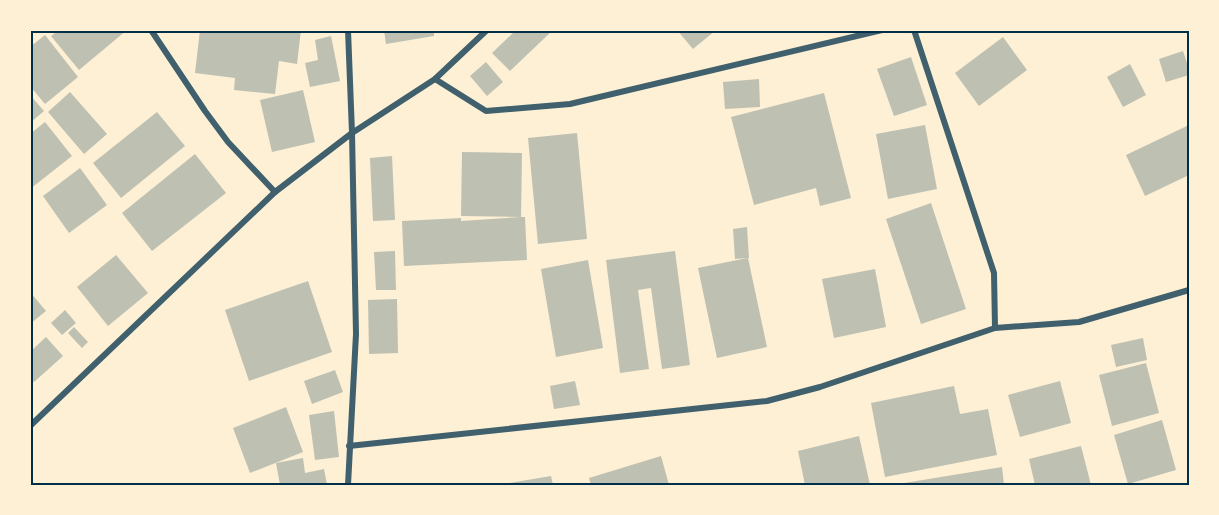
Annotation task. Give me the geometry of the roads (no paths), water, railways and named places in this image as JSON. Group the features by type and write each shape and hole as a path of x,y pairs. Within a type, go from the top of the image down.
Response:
{"street":[{"path":"152,30 228,142 275,192"},
{"path":"348,30 356,334 348,485"},
{"path":"30,426 275,192 352,133 435,79 487,30"},
{"path":"435,79 486,111 570,104 882,30"},
{"path":"914,30 994,273 995,328"},
{"path":"349,446 766,401 820,387 995,328 1079,322 1189,290"}]}
